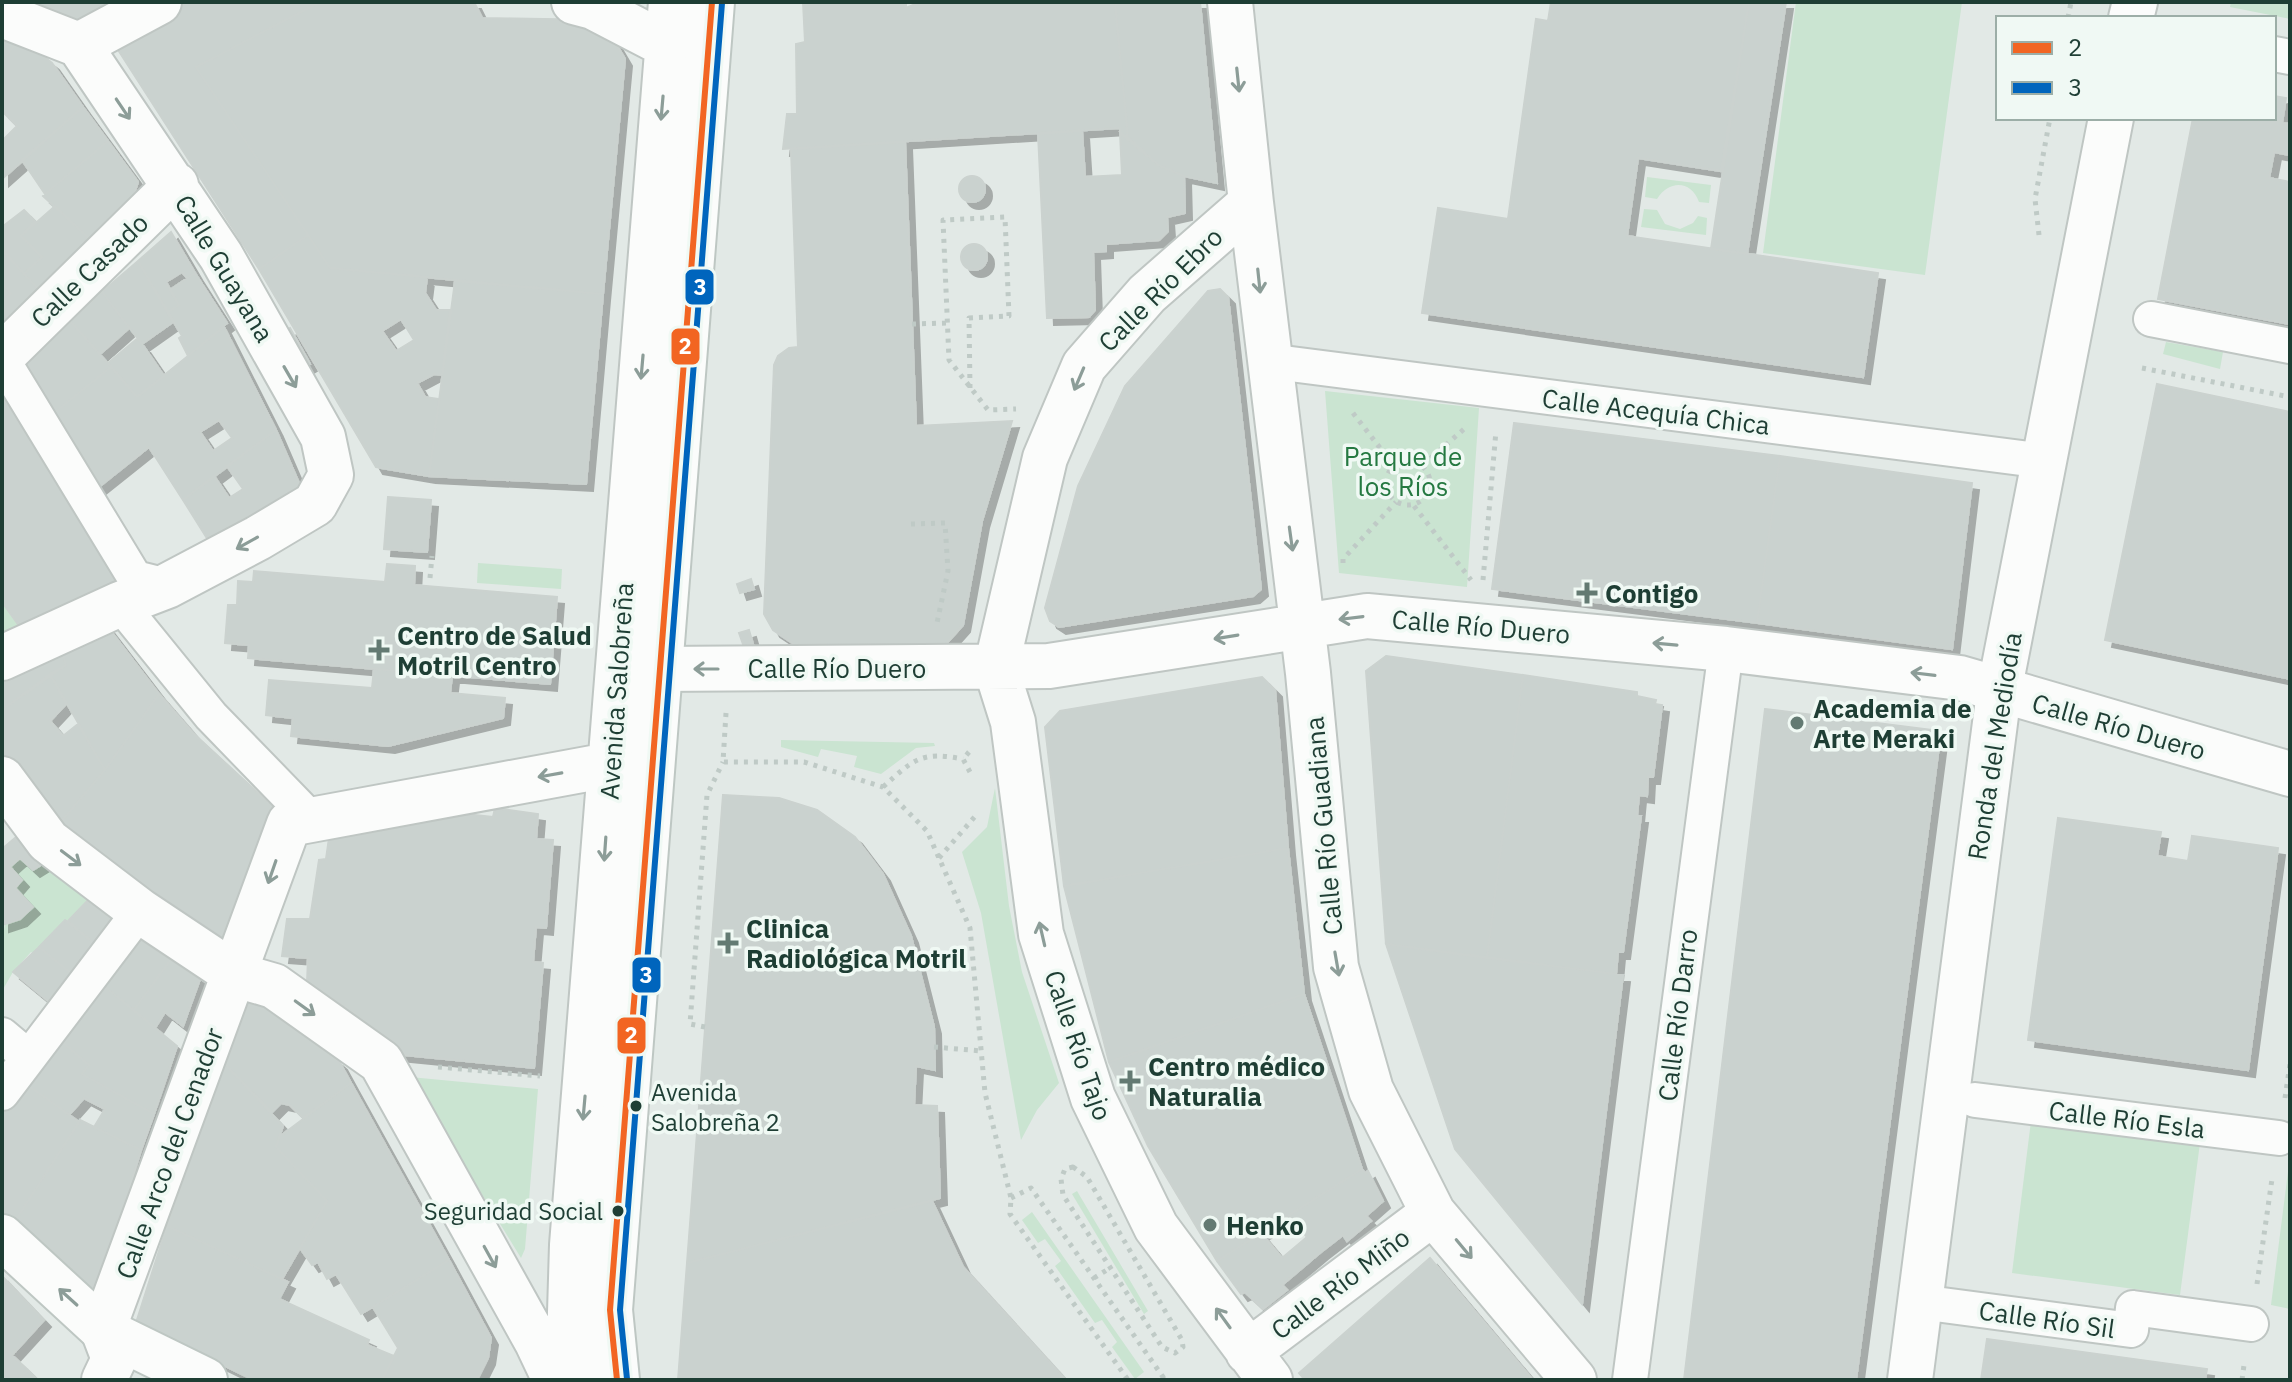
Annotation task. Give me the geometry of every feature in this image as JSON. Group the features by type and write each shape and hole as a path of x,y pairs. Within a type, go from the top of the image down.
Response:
{"street":[{"path":"2,15 79,45 159,2"},
{"path":"574,2 593,7 668,46 704,102"},
{"name":"Avenida Salobreña","path":"568,1380 572,1245 671,2"},
{"name":"Avenida Salobreña","path":"617,1380 610,1310 712,2"},
{"path":"1230,2 1251,203"},
{"name":"Calle Guayana","path":"79,45 176,185 323,437 331,475 315,504 167,586"},
{"name":"Ronda del Mediodía","path":"1910,1380 1999,692 2111,120"},
{"name":"Calle Casado","path":"2,357 176,185"},
{"name":"Calle Río Guadiana","path":"1251,203 1268,361 1303,624 1336,967 1371,1090 1433,1213 1574,1380"},
{"name":"Calle Río Ebro","path":"996,668 1045,458 1084,366 1147,294 1251,203"},
{"path":"2151,319 2290,346"},
{"path":"2,357 135,578 167,586"},
{"name":"Calle Acequía Chica","path":"1268,361 1500,394 2045,461"},
{"path":"2,658 167,586"},
{"path":"120,604 211,716 310,818 654,756"},
{"name":"Calle Río Duero","path":"659,669 1049,666 1367,616 1726,649 1960,678 1999,692 2290,774"},
{"name":"Calle Río Darro","path":"1630,1380 1726,649"},
{"name":"Calle Río Tajo","path":"996,668 1013,722 1041,934 1093,1098 1156,1227 1259,1366"},
{"path":"2,779 16,829 48,841 140,911 236,975 274,986 381,1062 537,1342 555,1380"},
{"name":"Calle Arco del Cenador","path":"103,1330 289,824 310,818"},
{"path":"2,1093 15,1046 140,911"},
{"name":"Calle Río Esla","path":"1975,1100 2279,1138"},
{"name":"Calle Río Miño","path":"1259,1366 1433,1213"},
{"path":"2,1237 103,1330 205,1380"},
{"name":"Calle Río Sil","path":"1920,1302 2131,1330 2133,1308 2251,1324"},
{"name":"Avenida Salobreña","path":"579,1380 610,1310"},
{"path":"103,1330 114,1359 104,1380"}],"path":[{"path":"970,388 969,318 1009,316 1005,217 943,220 949,360 970,388 988,410 1023,408"},
{"path":"912,324 947,323"},
{"path":"2142,368 2290,397"},
{"path":"1423,465 1500,394"},
{"path":"1482,593 1500,394"},
{"path":"1404,461 1423,465 1430,475 1430,488 1425,499 1414,505 1396,502 1386,485 1389,471 1404,461"},
{"path":"1343,570 1343,559 1396,502"},
{"path":"1414,505 1472,581"},
{"path":"911,524 945,523 948,571 934,636"},
{"path":"430,578 432,556"},
{"path":"705,1027 690,1024 707,795 723,762 726,709"},
{"path":"883,787 922,756 934,754 963,759"},
{"path":"723,762 804,762 883,787 927,831 970,928 985,1093 1011,1198 1010,1214 1128,1380"},
{"path":"939,858 979,812 979,800"},
{"path":"934,1047 982,1051"},
{"path":"381,1062 586,1080"},
{"path":"2242,1380 2290,1064"},
{"path":"1078,1168 1065,1169 1061,1179 1063,1195 1162,1347 1175,1353 1183,1347 1182,1340"},
{"path":"1011,1198 1031,1188 1163,1377 1159,1380"},
{"path":"1094,1278 1110,1268"}],"green space":[{"path":"1796,2 1962,2 1925,275 1763,253"},
{"path":"2231,2 2290,2 2290,19 2276,16 2230,7"},
{"path":"1647,177 1711,185 1709,203 1699,202 1691,190 1680,185 1668,188 1657,199 1645,197"},
{"path":"1644,209 1657,210 1665,224 1680,229 1693,223 1698,216 1707,218 1706,235 1641,227"},
{"path":"2166,342 2223,352 2220,369 2163,354"},
{"name":"Parque de los Ríos","path":"1325,391 1479,408 1467,587 1339,573"},
{"path":"478,563 562,569 561,589 477,583"},
{"path":"2,602 22,630 2,638"},
{"path":"781,740 934,743 935,746 916,748 881,774 854,767 857,756 821,749 818,757 781,747"},
{"path":"995,788 1009,906 1022,972 1059,1083 1037,1110 1021,1140 981,913 962,852 987,827"},
{"path":"20,858 33,870 52,858 91,897 34,954 31,952 13,972 2,991 6,918 22,880 10,867"},
{"path":"410,1077 538,1089 525,1249 521,1258"},
{"path":"2031,1121 2200,1143 2180,1295 2012,1273"},
{"path":"2290,1156 2290,1309 2271,1305"},
{"path":"1077,1191 1148,1311 1144,1314 1072,1194"},
{"path":"1032,1212 1144,1372 1135,1379 1112,1347 1117,1342 1102,1320 1095,1323 1055,1266 1061,1261 1045,1239 1038,1243 1022,1220"}],"building":[{"path":"6,2 105,2 99,25 5,7"},
{"path":"182,2 320,2 196,67 308,235 259,269 111,39"},
{"path":"320,2 474,2 482,18 602,20 625,59 603,294 330,268 196,67"},
{"path":"803,2 906,2 906,8 920,2 1115,2 1128,137 1120,133 1120,128 783,149 787,114 797,114 796,44 805,42"},
{"path":"1200,2 1217,183 1184,176 1158,165 1128,137 1115,4"},
{"path":"1551,2 1749,2 1721,171 1638,158 1627,236 1878,273 1863,377 1422,313 1438,208 1508,219 1536,19 1548,21"},
{"path":"1749,2 1786,2 1747,254 1711,249"},
{"path":"2,31 20,38 2,62"},
{"path":"20,38 52,63 83,107 2,179 2,141 17,126 2,111 2,62"},
{"path":"2276,96 2286,98 2282,123 2290,124 2290,155 2274,152 2269,178 2290,182 2290,324 2158,299 2193,120 2276,120"},
{"path":"83,107 108,141 45,194 22,160"},
{"path":"1082,131 1085,177 1122,175 1120,133 1158,165 1184,176 1185,213 1167,217 1168,231 1159,240 1106,244 1106,251 1093,252 1095,310 1089,317 1047,318 1038,134"},
{"path":"108,141 138,182 130,206 92,241 43,196"},
{"path":"905,142 916,426 1012,421 982,521 963,625 947,643 939,647 800,648 773,630 764,614 774,365 778,356 789,348 798,347 791,149"},
{"path":"972,176 981,180 985,189 981,198 972,202 963,198 959,189 963,180"},
{"path":"55,206 96,245 46,297 24,274 42,257 21,236"},
{"path":"24,210 35,221 21,236 42,257 24,274 4,252 2,254 2,227"},
{"path":"171,232 195,273 187,278 182,272 166,282 179,305 168,312 138,261"},
{"path":"308,235 330,268 427,277 425,293 436,310 450,310 442,375 434,374 417,383 425,397 439,399 429,476 376,467 259,269","holes":["401,319 414,340 396,351 382,331"]},
{"path":"974,244 983,248 987,257 983,266 974,270 965,266 961,257 965,248"},
{"path":"4,252 46,297 2,330 2,302 11,293 2,284"},
{"path":"138,261 173,322 142,344 102,292"},
{"path":"195,273 227,323 188,356 179,338 182,336 168,312 179,305 170,290"},
{"path":"455,281 603,294 586,484 429,476"},
{"path":"2,284 11,293 2,302"},
{"path":"1220,289 1228,297 1261,589 1253,596 1059,627 1050,621 1045,608 1078,486 1125,386 1208,291"},
{"path":"102,292 129,328 100,354 70,321"},
{"path":"70,321 111,367 48,418 16,365"},
{"path":"224,327 276,430 183,500 149,447 95,490 48,418 111,367 137,397","holes":["219,420 232,438 213,451 200,432"]},
{"path":"290,328 310,364 302,369 280,333"},
{"path":"138,338 164,376 137,397 108,363"},
{"path":"2157,384 2290,412 2290,679 2105,640"},
{"path":"2,390 124,584 22,630 2,602"},
{"path":"1514,423 1780,456 1757,623 1492,589"},
{"path":"276,430 302,490 208,540 183,500 214,476 229,498 243,489 227,466"},
{"path":"1780,456 1972,483 1952,649 1757,623"},
{"path":"388,497 431,500 427,552 384,549"},
{"path":"387,564 415,566 414,585 557,597 550,684 248,658 249,645 225,643 228,605 237,605 238,581 253,582 254,571 385,582"},
{"path":"751,579 754,589 740,593 737,584"},
{"path":"107,626 159,694 105,770 50,674 66,665 61,648"},
{"path":"749,630 753,644 744,647 739,633"},
{"path":"61,648 66,665 2,710 2,675"},
{"path":"1386,656 1523,675 1487,958 1386,944 1366,671"},
{"path":"374,669 452,676 450,693 505,698 503,718 388,746 291,736 293,718 266,715 269,680 372,688"},
{"path":"50,674 66,704 50,721 63,736 78,724 105,770 54,830 2,758 2,710"},
{"path":"1523,675 1637,692 1637,696 1656,700 1655,704 1662,705 1653,777 1648,777 1647,796 1639,795 1637,816 1641,816 1623,952 1618,952 1616,974 1487,958"},
{"path":"1262,677 1275,690 1288,848 1064,886 1045,727 1060,711"},
{"path":"159,694 193,733 272,806 222,948 54,830 105,770"},
{"path":"1765,709 1941,731 1856,1380 1684,1380"},
{"path":"723,795 779,798 817,810 855,837 883,874 911,936 934,1027 935,1070 916,1066 914,1105 937,1106 940,1198 687,1263"},
{"path":"495,808 538,814 536,839 553,840 546,928 536,927 533,962 543,963 534,1068 384,1053 353,1012 307,983 308,958 282,956 287,919 310,919 319,860 326,859 329,838 457,813 493,817"},
{"path":"2058,818 2161,832 2157,856 2188,861 2192,836 2278,848 2248,1070 2028,1040"},
{"path":"22,832 52,858 33,870 20,858 10,867 22,880 15,888 33,907 20,919 2,925 2,849"},
{"path":"1288,848 1304,994 1109,1062 1064,886"},
{"path":"91,897 121,918 97,946 68,921"},
{"path":"65,920 97,946 74,976 39,947"},
{"path":"137,926 172,958 134,1010 94,978"},
{"path":"1386,944 1623,975 1582,1304 1455,1149"},
{"path":"39,947 74,976 52,1004 13,972"},
{"path":"172,958 200,979 183,1026 165,1012 155,1028 134,1010"},
{"path":"94,978 177,1046 154,1114 82,1074 89,1065 53,1034"},
{"path":"1304,994 1362,1169 1217,1261 1148,1146 1109,1062"},
{"path":"244,998 266,999 340,1063 351,1083 303,1118 290,1105 281,1103 272,1112 222,1061"},
{"path":"53,1034 89,1065 82,1074 154,1114 141,1150 94,1127 105,1109 84,1098 69,1115 21,1080"},
{"path":"222,1061 283,1126 276,1147 327,1201 282,1279 167,1226"},
{"path":"21,1080 79,1122 10,1229 2,1221 2,1108"},
{"path":"351,1083 449,1260 361,1314 336,1274 327,1279 318,1262 312,1265 300,1248 327,1201 276,1147 279,1137"},
{"path":"80,1120 141,1150 95,1301 10,1229"},
{"path":"1362,1169 1365,1173 1368,1171 1383,1201 1366,1216 1371,1221 1347,1241 1343,1235 1321,1252 1282,1285 1287,1290 1263,1309 1245,1292 1241,1294 1217,1261 1261,1233 1282,1258 1307,1237 1289,1215"},
{"path":"932,1201 963,1267 1066,1380 678,1380 687,1263"},
{"path":"167,1226 288,1282 279,1299 369,1340 367,1345 394,1356 382,1380 254,1380 136,1323"},
{"path":"1430,1258 1533,1380 1305,1380 1299,1373"},
{"path":"449,1260 491,1338 488,1358 477,1380 382,1380 398,1348 373,1307"},
{"path":"2,1276 44,1320 12,1355 2,1346"},
{"path":"1987,1339 2207,1369 2205,1380 1981,1380"},
{"path":"2,1346 28,1370 17,1380 2,1380"},
{"path":"28,1370 38,1380 17,1380"}],"transit line":[{"name":"2","path":"617,1380 610,1310 712,2"},
{"name":"3","path":"627,1379 620,1310 722,3"}],"place":[{"name":"Contigo","path":"1587,593"},
{"name":"Centro de Salud Motril Centro","path":"379,650"},
{"name":"Academia de Arte Meraki","path":"1797,723"},
{"name":"Clinica Radiológica Motril","path":"728,943"},
{"name":"Centro médico Naturalia","path":"1130,1081"},
{"name":"Avenida Salobreña 2","path":"636,1106"},
{"name":"Seguridad Social","path":"618,1211"},
{"name":"Henko","path":"1210,1225"}]}
